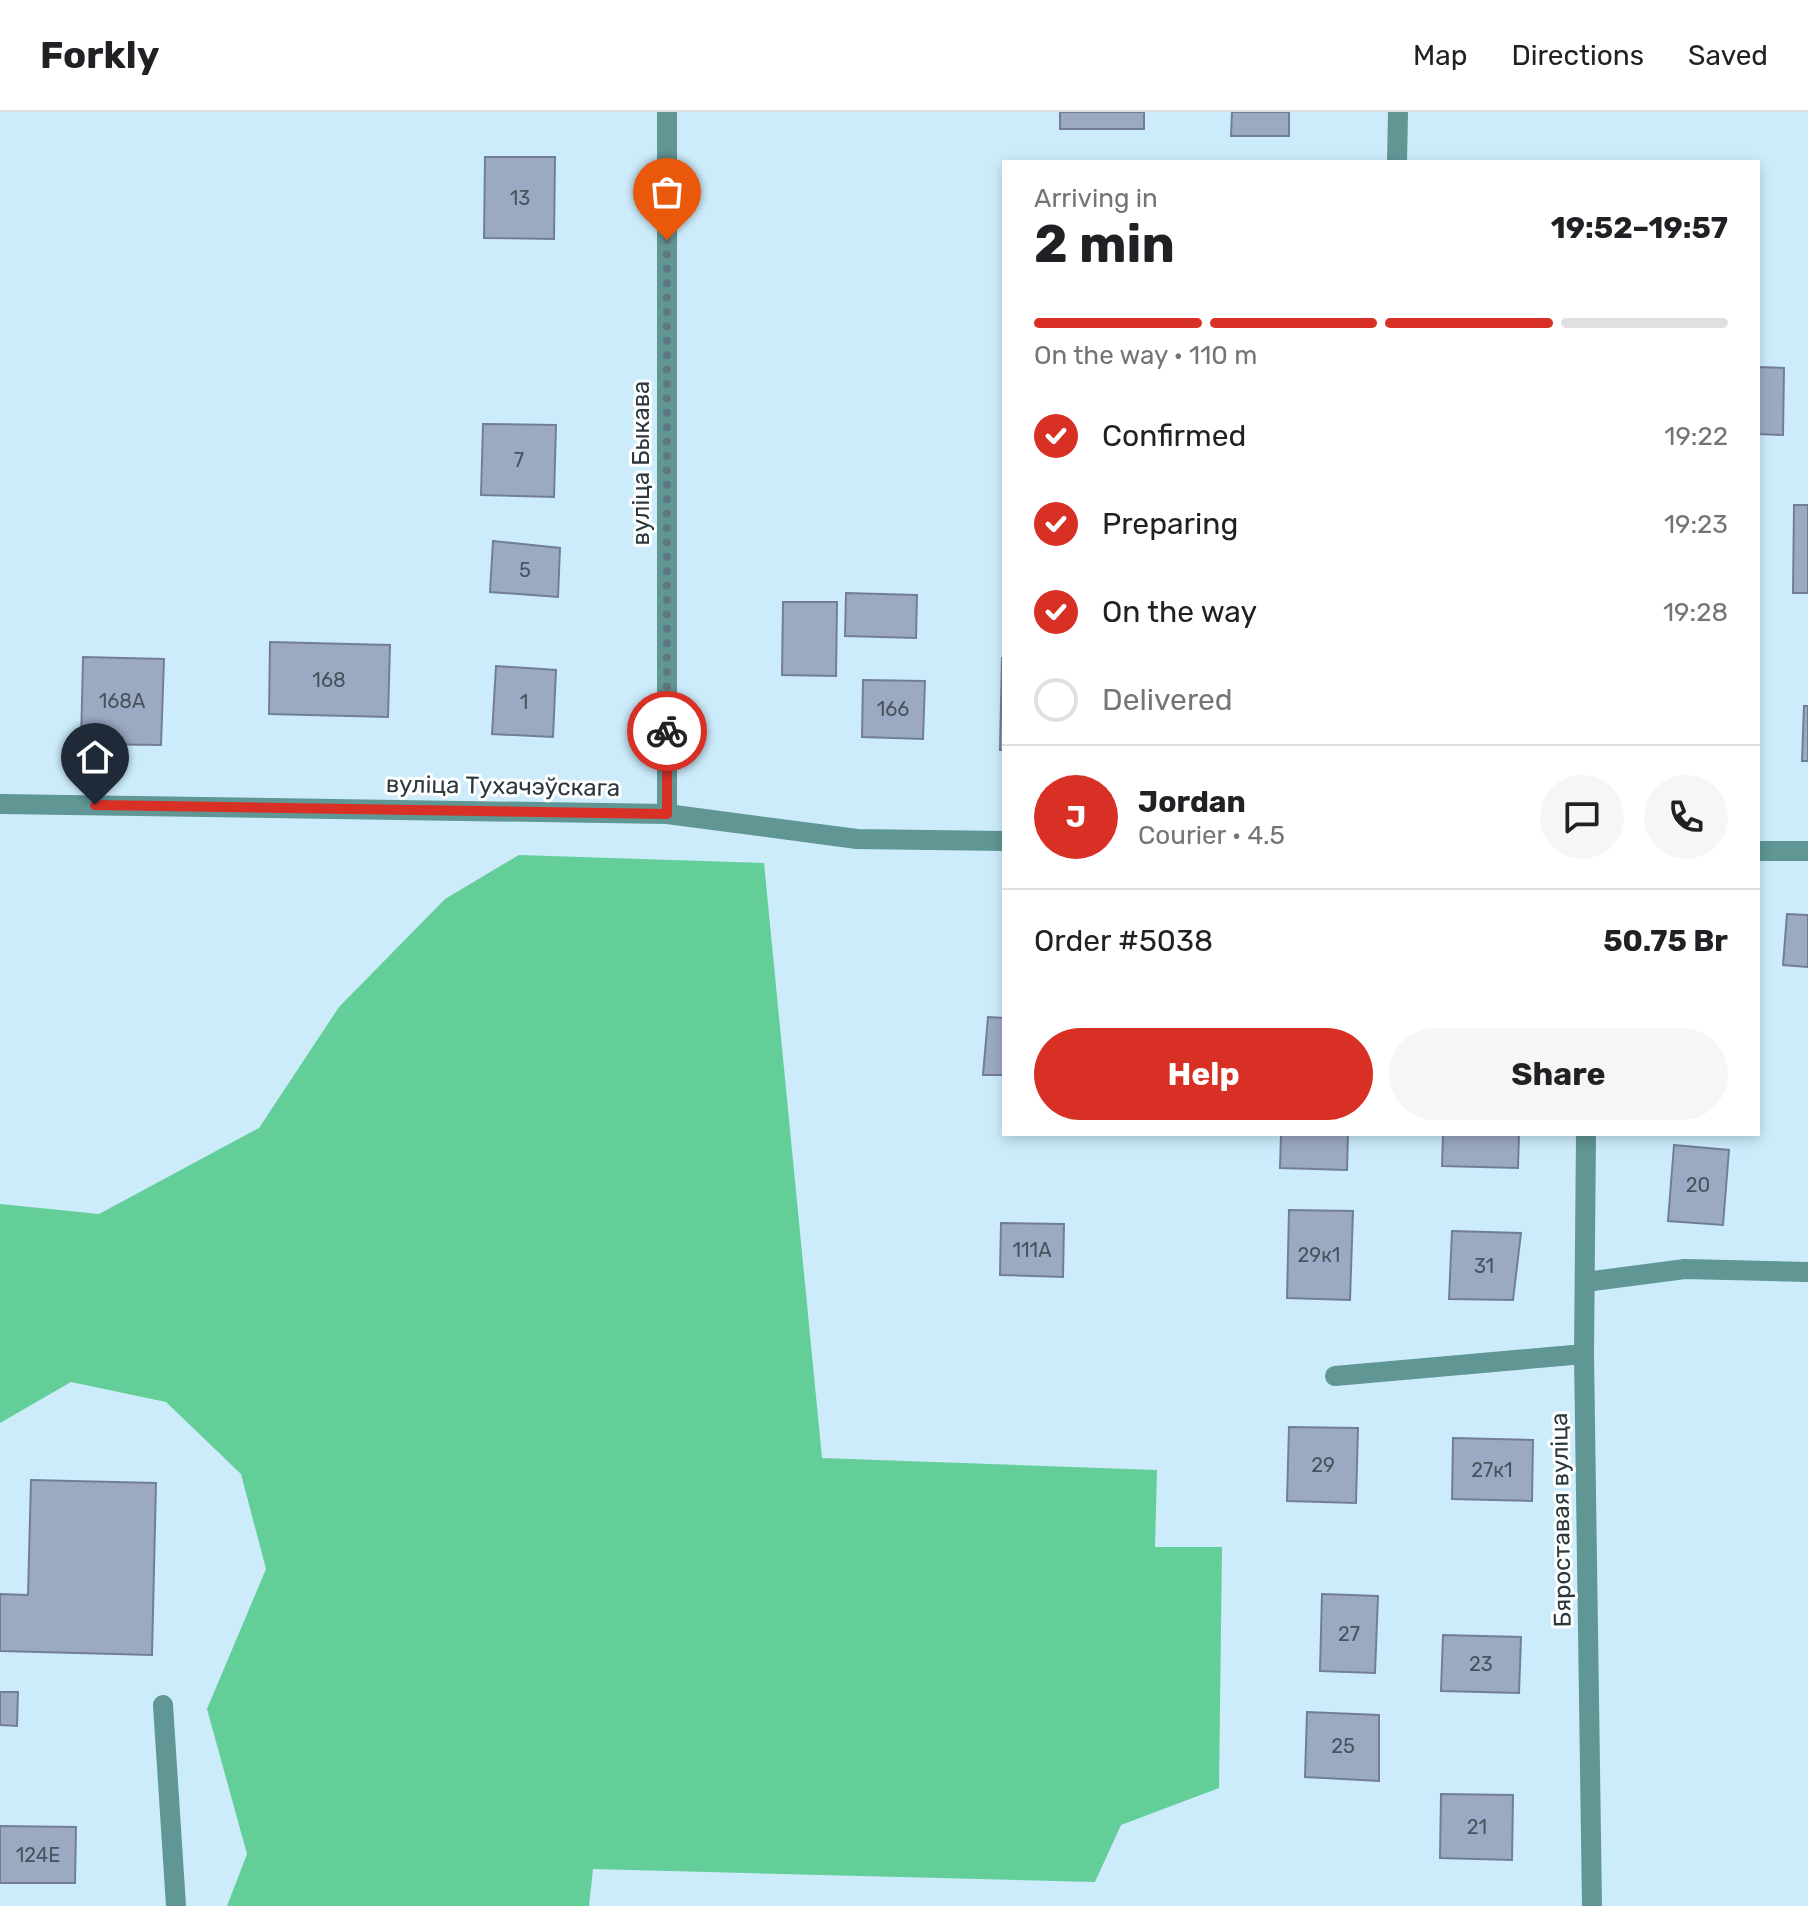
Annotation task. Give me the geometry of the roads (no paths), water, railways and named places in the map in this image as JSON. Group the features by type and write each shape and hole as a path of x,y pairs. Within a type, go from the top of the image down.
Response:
{"street":[{"name":"вуліца Быкава","path":"667,112 667,814"},
{"path":"1397,160 1398,112"},
{"name":"вуліца Тухачэўскага","path":"0,804 667,814 857,839 1002,841"},
{"path":"1760,851 1808,851"},
{"name":"Бяроставая вуліца","path":"1586,1136 1584,1354 1592,1906"},
{"path":"1585,1282 1685,1269 1808,1272"},
{"path":"1335,1376 1584,1354"},
{"path":"163,1705 176,1906"}]}
